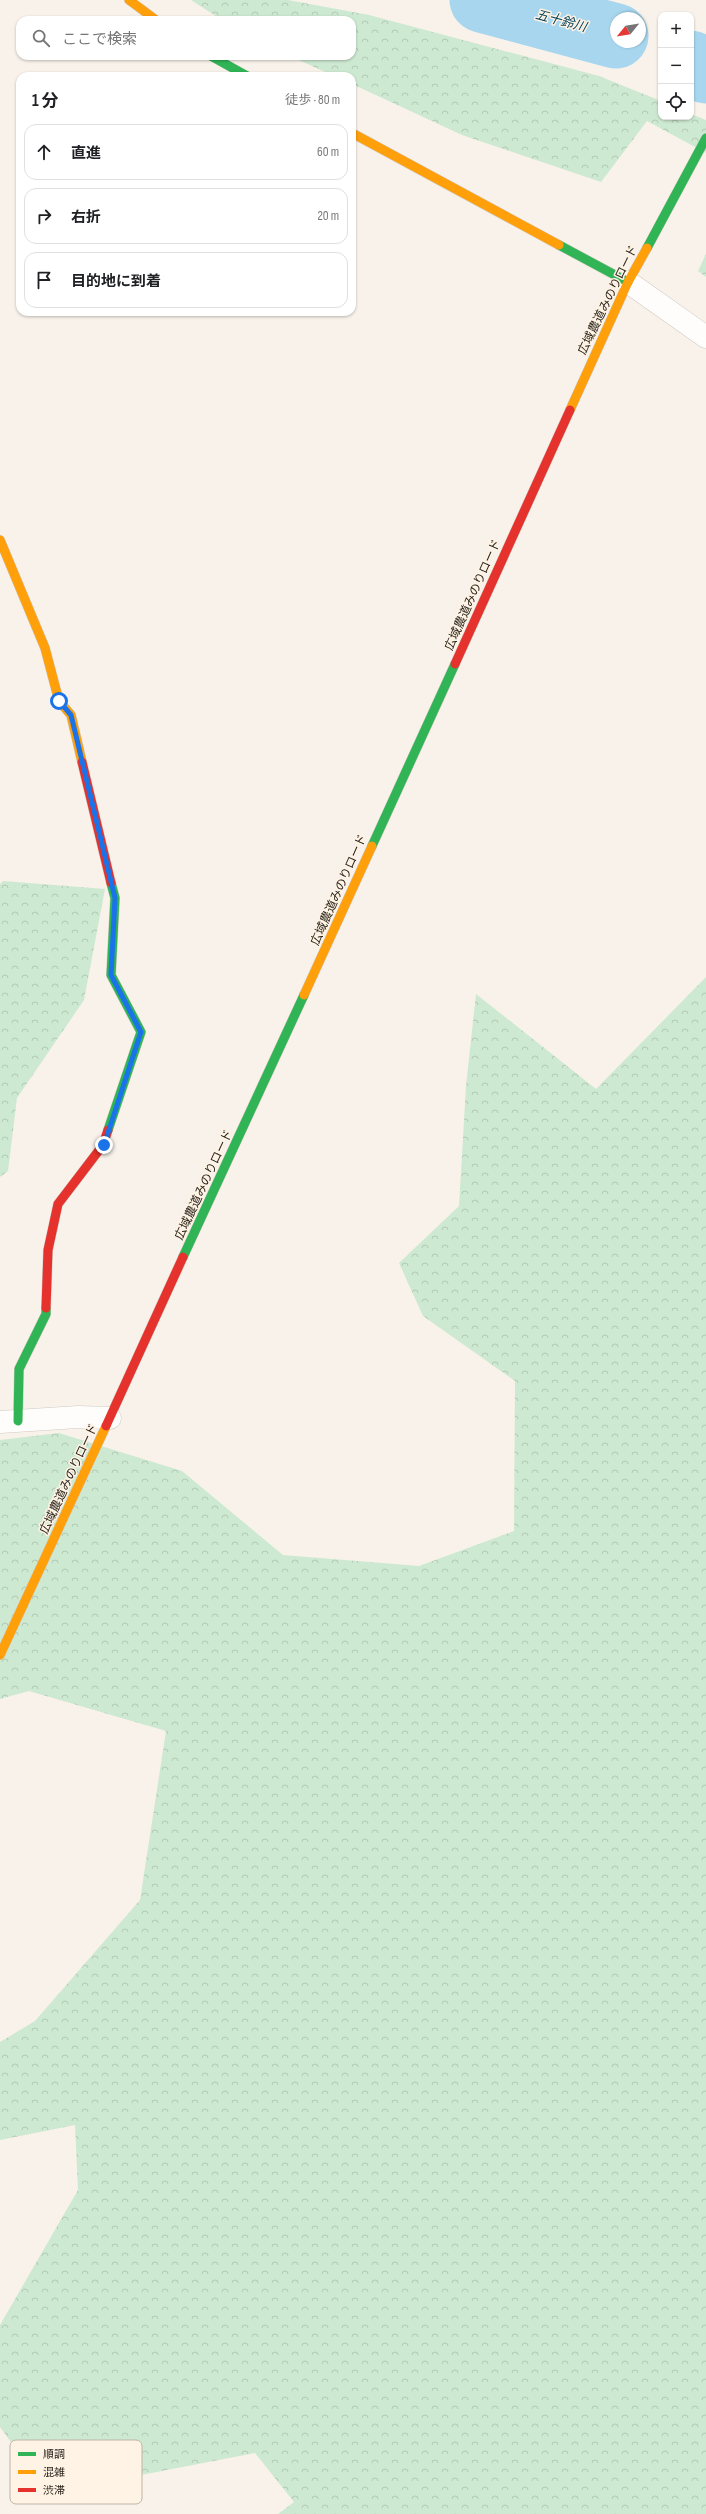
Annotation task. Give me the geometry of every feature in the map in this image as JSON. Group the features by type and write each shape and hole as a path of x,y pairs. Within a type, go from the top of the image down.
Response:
{"street":[{"path":"129,0 151,16"},
{"path":"219,60 240,72"},
{"path":"356,135 628,282 706,337"},
{"name":"広域農道みのりロード","path":"0,1656 628,282 706,138"},
{"path":"0,540 45,648 59,701 71,715 115,898 111,975 141,1032 104,1145 58,1204 48,1250 46,1314 18,1370 9,1421 78,1417 110,1418"}],"green space":[{"path":"191,0 288,0 369,15 599,76 658,100 658,120 694,120 694,115 706,120 706,153 647,121 601,182 462,135 356,86 356,72 325,72 299,60 356,60 356,16 216,16"},
{"path":"706,254 706,277 698,271"},
{"path":"3,881 105,889 84,1000 17,1098 8,1171 0,1177 0,884"},
{"path":"706,977 706,2514 278,2514 294,2502 255,2453 142,2475 142,2440 10,2441 0,2427 0,2325 78,2190 75,2125 0,2140 0,2042 35,2021 140,1900 166,1731 29,1691 0,1699 0,1440 59,1433 182,1471 283,1555 419,1566 514,1531 515,1381 423,1316 399,1263 459,1206 466,1086 476,994 596,1089"}],"waterway":[{"name":"五十鈴川","path":"482,0 610,34"},
{"name":"五十鈴川","path":"694,65 706,71"}],"traffic: fast":[{"path":"218,60 240,72"},
{"path":"647,248 706,138"},
{"path":"559,245 628,282"},
{"path":"372,846 455,664"},
{"path":"108,1130 141,1032 111,975 115,898 111,883"},
{"path":"183,1257 304,995"},
{"path":"18,1421 19,1369 46,1314 46,1308"}],"traffic: slow":[{"path":"129,0 151,16"},
{"path":"356,135 559,245"},
{"path":"570,410 628,282 647,248"},
{"path":"0,540 45,648 59,701 71,715 82,762"},
{"path":"304,995 372,846"},
{"path":"0,1655 106,1426"}],"traffic: jam":[{"path":"455,664 570,410"},
{"path":"82,762 111,883"},
{"path":"46,1308 48,1250 58,1204 103,1145 108,1130"},
{"path":"106,1426 183,1257"}],"route":[{"path":"59,701 71,715 115,898 111,975 141,1032 104,1145"}]}
